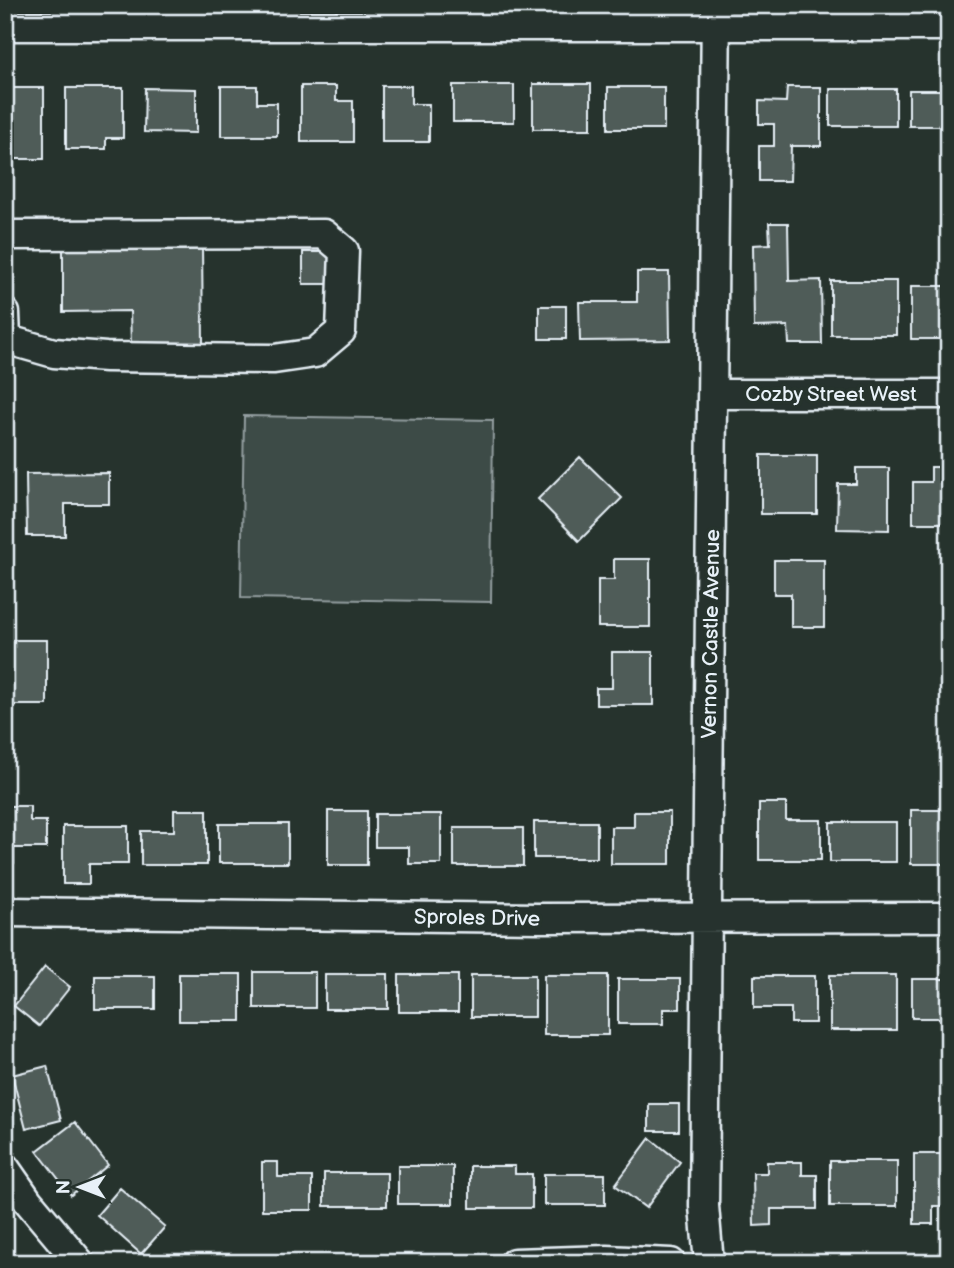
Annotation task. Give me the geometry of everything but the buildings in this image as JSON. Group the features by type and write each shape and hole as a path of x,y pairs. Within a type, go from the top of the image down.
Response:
{"street":[{"path":"5,26 716,16 949,26"},
{"name":"Vernon Castle Avenue","path":"709,1263 704,1206 716,16"},
{"path":"5,235 324,234 344,251 341,331 316,353 274,359 106,357 54,353 5,339 5,313"},
{"name":"Cozby Street West","path":"713,394 949,394"},
{"name":"Sproles Drive","path":"5,912 949,918"},
{"path":"5,1168 28,1201 80,1263"},
{"path":"514,1263 607,1260 671,1263"}],"shaded area":[{"path":"244,416 493,420 491,602 241,598"}]}
